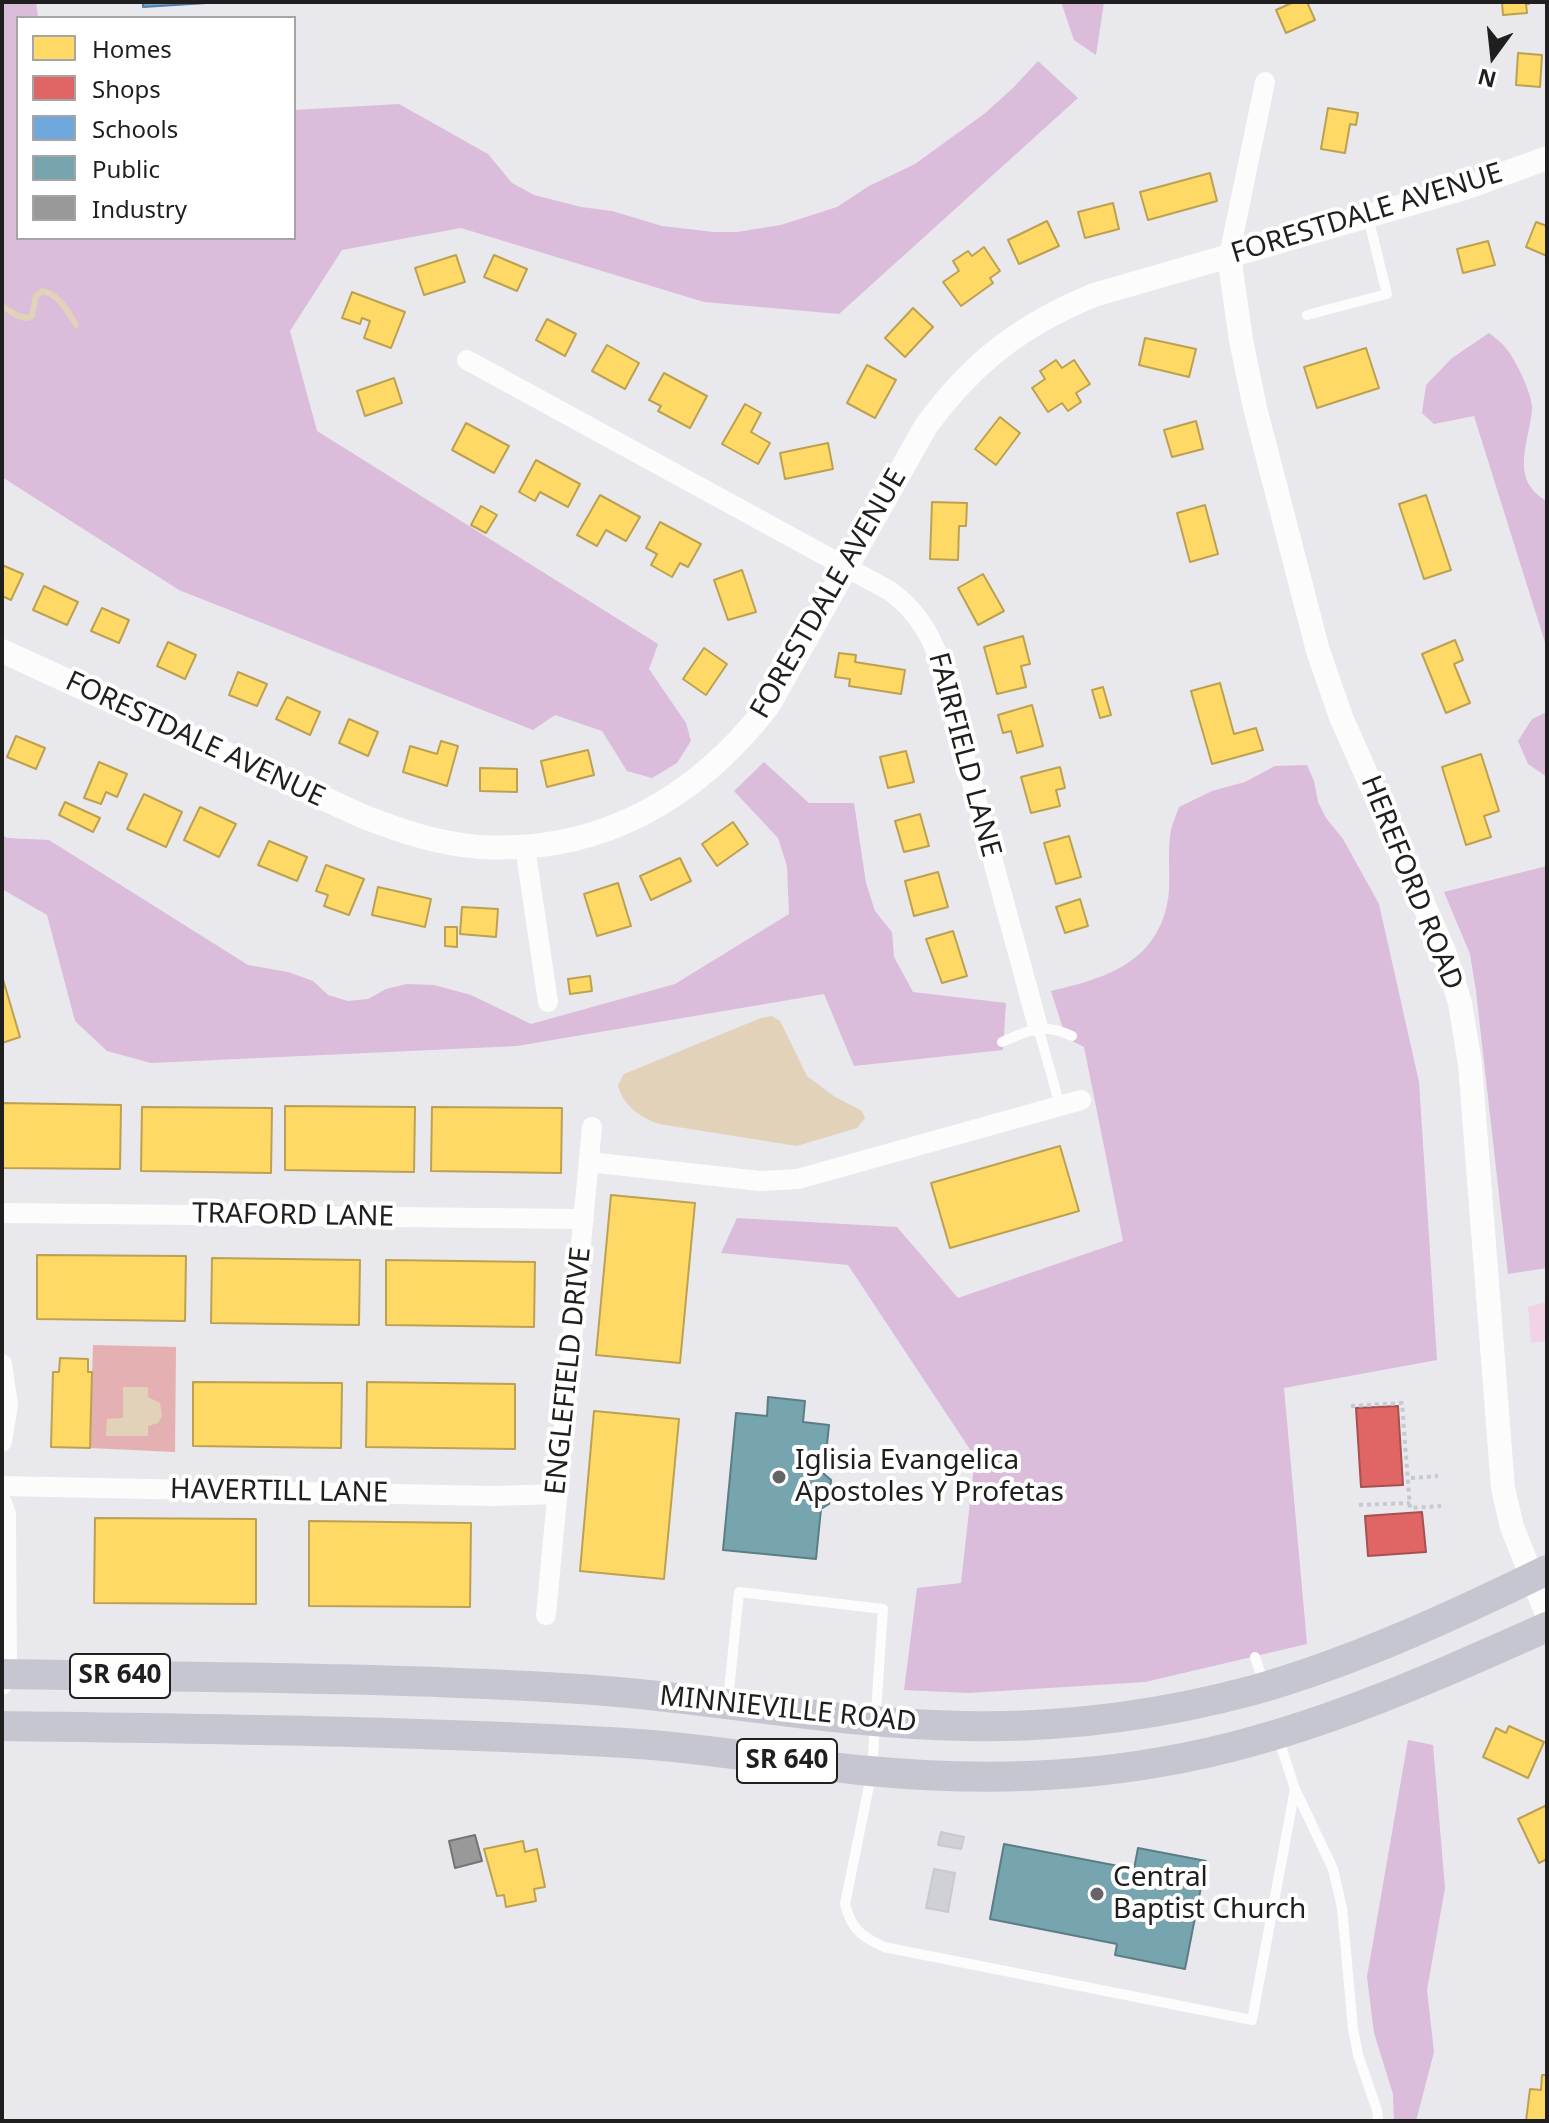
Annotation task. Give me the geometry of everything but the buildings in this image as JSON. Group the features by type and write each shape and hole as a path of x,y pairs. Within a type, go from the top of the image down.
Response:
{"main road":[{"name":"MINNIEVILLE ROAD","path":"4,1678 393,1679 564,1688 728,1703 874,1721 964,1726 1075,1722 1180,1706 1265,1686 1350,1656 1539,1574"},
{"name":"MINNIEVILLE ROAD","path":"2,1726 409,1732 631,1743 940,1776 1028,1776 1088,1772 1172,1760 1277,1735 1366,1706 1547,1627"}],"street":[{"path":"1229,256 1265,82"},
{"name":"FORESTDALE AVENUE","path":"2,651 389,827 464,845 525,847 588,835 625,822 672,798 723,759 768,706 926,426 949,394 985,358 1022,331 1094,295 1465,188 1547,158"},
{"name":"HEREFORD ROAD","path":"1229,256 1255,408 1318,651 1341,717 1444,951 1460,1003 1470,1064 1503,1488 1512,1527 1539,1574 1547,1614"},
{"name":"FAIRFIELD LANE","path":"467,360 902,599 922,623 936,651 1038,1027"},
{"path":"525,847 548,1002"},
{"path":"589,1162 760,1181 798,1179 1081,1100"},
{"name":"ENGLEFIELD DRIVE","path":"546,1615 592,1127"},
{"name":"TRAFORD LANE","path":"2,1213 584,1219"},
{"path":"2,1364 8,1405 2,1442"},
{"name":"HAVERTILL LANE","path":"2,1486 556,1494"},
{"path":"2,1503 6,1514 4,1678"}],"lane":[{"path":"1307,315 1387,294 1367,216"},
{"path":"1002,1042 1038,1027 1056,1029 1072,1036"},
{"path":"1038,1027 1060,1106"},
{"path":"728,1703 739,1592 883,1609 872,1771 846,1896 848,1919 856,1931 884,1947 1252,2020 1295,1789"},
{"path":"1255,1657 1265,1686"},
{"path":"1277,1735 1295,1789 1333,1869 1342,1908 1353,2029 1378,2121"}],"path":[{"path":"1351,1406 1402,1403 1410,1508 1441,1506"},
{"path":"1411,1478 1438,1476"},
{"path":"1359,1505 1410,1503"}],"shaded area":[{"path":"2,2 36,2 38,16 16,16 16,240 296,240 296,110 399,104 488,154 512,183 534,195 612,211 662,226 737,232 781,225 837,207 869,186 915,164 984,114 1038,61 1078,98 839,314 704,302 461,228 342,250 290,331 317,431 658,644 649,669 686,723 691,741 677,763 652,778 627,771 602,731 555,715 533,730 179,590 2,477"},
{"path":"1061,2 1104,2 1096,55 1074,40"},
{"path":"1489,333 1513,358 1531,403 1524,459 1528,482 1547,501 1547,649 1474,416 1434,424 1422,413 1426,385 1452,358"},
{"path":"1547,712 1547,777 1528,764 1518,741 1532,719"},
{"path":"764,762 809,803 854,803 866,883 875,911 892,932 894,957 913,992 1006,1003 1003,1050 854,1066 824,994 517,1046 151,1063 107,1051 75,1021 47,915 2,889 2,835 7,838 49,840 248,965 288,972 313,981 328,995 348,1001 368,999 386,989 407,984 434,985 471,995 531,1024 675,984 789,914 787,866 778,838 734,791"},
{"path":"1307,765 1326,818 1343,839 1379,904 1419,1082 1437,1360 1284,1388 1307,1644 1145,1682 968,1693 904,1690 917,1588 961,1583 975,1457 848,1265 721,1253 737,1218 897,1227 958,1298 1123,1241 1084,1047 1066,1038 1051,991 1089,981 1124,966 1151,942 1167,905 1170,836 1179,807 1212,791 1245,782 1275,766"},
{"path":"1547,866 1547,1268 1508,1274 1470,954 1444,892"},
{"path":"772,1016 780,1021 807,1076 835,1097 862,1111 865,1118 857,1128 797,1146 659,1124 628,1105 620,1092 618,1085 624,1074"},
{"path":"1547,1302 1547,1348 1546,1341 1531,1343 1528,1307"},
{"path":"93,1345 176,1347 175,1452 90,1448"},
{"path":"123,1387 148,1387 148,1397 160,1403 162,1416 158,1423 148,1426 148,1436 106,1436 107,1419 123,1418"},
{"path":"1408,1740 1433,1745 1445,1888 1427,1990 1434,2052 1416,2121 1394,2121 1393,2094 1374,2033 1367,1977"}],"waterway":[{"path":"2,306 27,318 32,316 36,296 42,291 58,299 76,325"}],"place":[{"name":"Iglisia Evangelica Apostoles Y Profetas","path":"779,1477"},
{"name":"Central Baptist Church","path":"1097,1894"}]}
